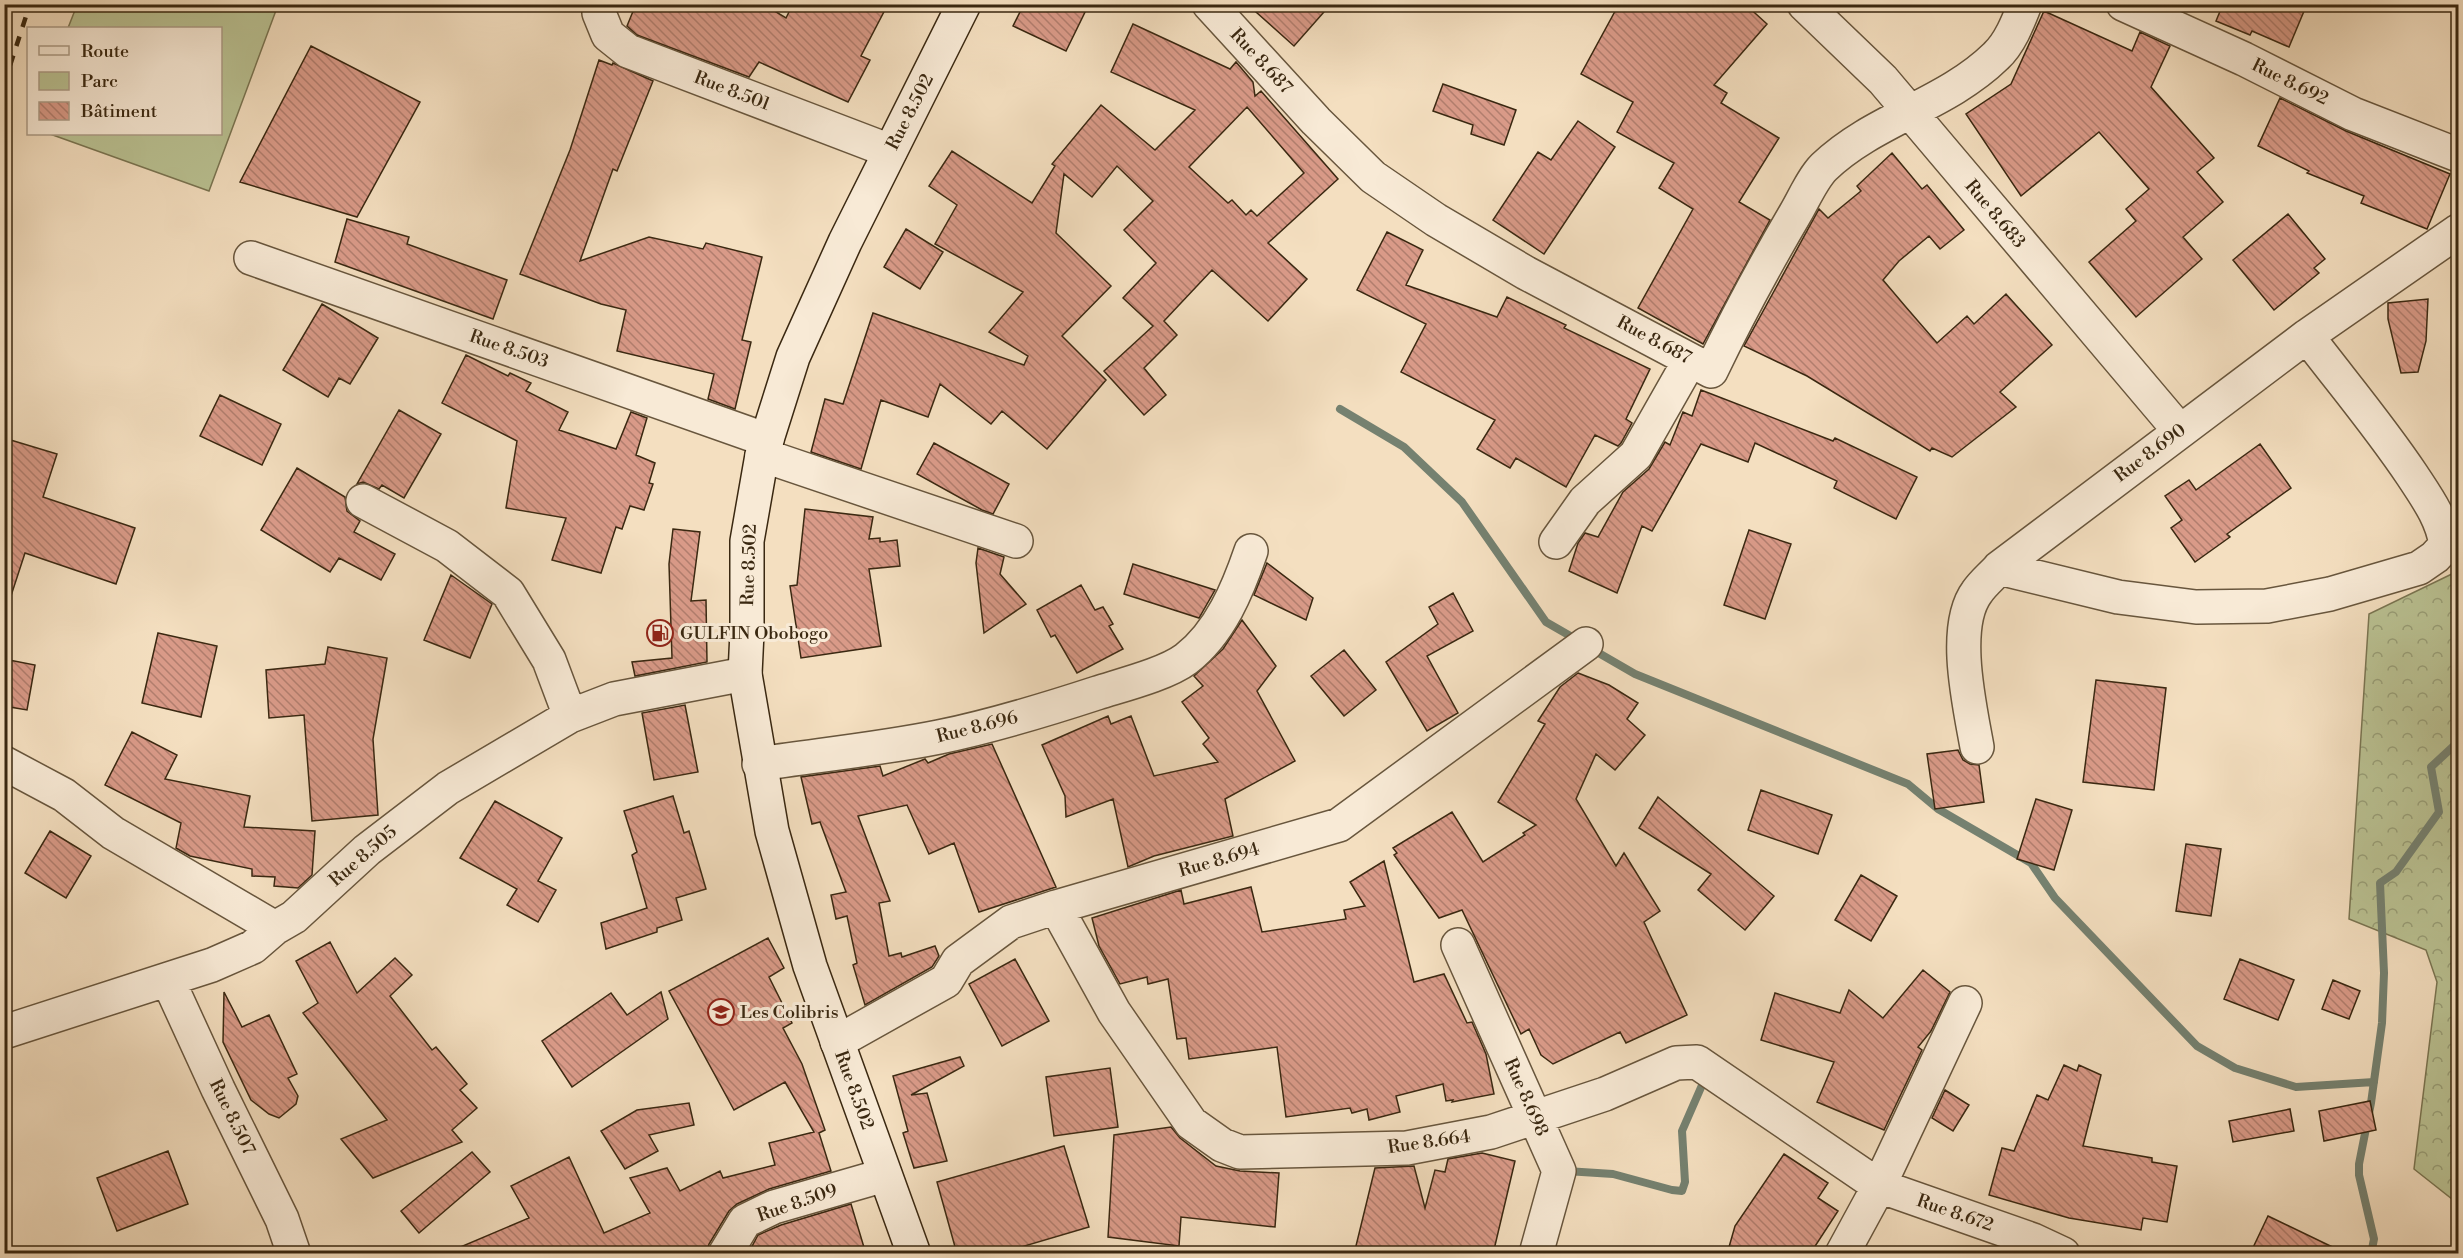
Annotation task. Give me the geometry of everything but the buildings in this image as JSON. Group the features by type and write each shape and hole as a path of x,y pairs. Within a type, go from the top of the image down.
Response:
{"street":[{"name":"Rue 8.501","path":"602,4 599,13 608,35 628,51 890,151"},
{"name":"Rue 8.502","path":"914,1254 810,966 772,831 744,674 747,632 747,541 764,447 793,357 844,242 964,4"},
{"name":"Rue 8.687","path":"1209,4 1316,121 1373,177 1436,220 1526,273 1711,371 1753,287 1822,169 1848,146 1873,130 1947,94 1997,55 2015,28 2025,4"},
{"name":"Rue 8.683","path":"1804,4 1883,80 2180,430"},
{"name":"Rue 8.692","path":"2123,4 2354,114 2458,155"},
{"name":"Rue 8.690","path":"1977,747 1966,679 1963,643 1968,614 1975,593 1999,568 2180,430 2307,336 2458,231"},
{"name":"Rue 8.503","path":"251,258 1016,541"},
{"path":"1999,568 2118,597 2196,607 2267,606 2330,594 2419,568 2435,557 2446,545 2444,531 2436,511 2396,452 2307,336"},
{"path":"1556,542 1585,501 1636,455 1690,360"},
{"path":"363,501 447,546 508,593 549,660 570,716"},
{"name":"Rue 8.696","path":"759,764 938,737 991,725 1121,685 1186,659 1207,637 1221,617 1238,588 1251,551"},
{"name":"Rue 8.694","path":"837,1042 946,981 958,961 1011,922 1339,825 1586,644"},
{"name":"Rue 8.505","path":"4,1032 212,965 253,947 275,928 294,917 367,850 448,788 570,716 614,699 744,674"},
{"path":"4,763 64,795 113,833 275,928"},
{"name":"Rue 8.664","path":"1056,907 1113,1011 1191,1123 1222,1145 1240,1152 1407,1148 1491,1132 1605,1094 1676,1063 1697,1062 1879,1186"},
{"name":"Rue 8.698","path":"1458,945 1559,1171 1536,1254"},
{"name":"Rue 8.507","path":"168,980 282,1219 294,1254"},
{"path":"1842,1254 1879,1186 1965,1003"},
{"name":"Rue 8.509","path":"725,1254 745,1221 755,1216 774,1207 885,1175"},
{"name":"Rue 8.672","path":"1879,1186 2033,1240 2063,1254"}],"green space":[{"path":"77,5 278,5 209,191 53,135 222,135 222,27 68,27"},
{"path":"2458,571 2458,1193 2452,1199 2414,1169 2437,982 2426,950 2349,919 2369,614"}],"waterway":[{"path":"1340,409 1404,447 1462,502 1546,622 1579,641"},
{"path":"1590,648 1635,674 1908,784 1938,809 2031,863 2055,898 2197,1046 2235,1068 2296,1087 2374,1082"},
{"path":"2371,1254 2374,1239 2359,1175 2359,1164 2371,1103 2382,1023 2384,973 2380,883 2396,872 2439,812 2431,767 2458,742"},
{"path":"1566,1171 1613,1174 1682,1191 1685,1182 1682,1131 1706,1076"}],"railway":[{"path":"4,84 30,4"}],"place":[{"name":"GULFIN Obobogo","path":"660,633"},
{"name":"Les Colibris","path":"721,1012"}]}
